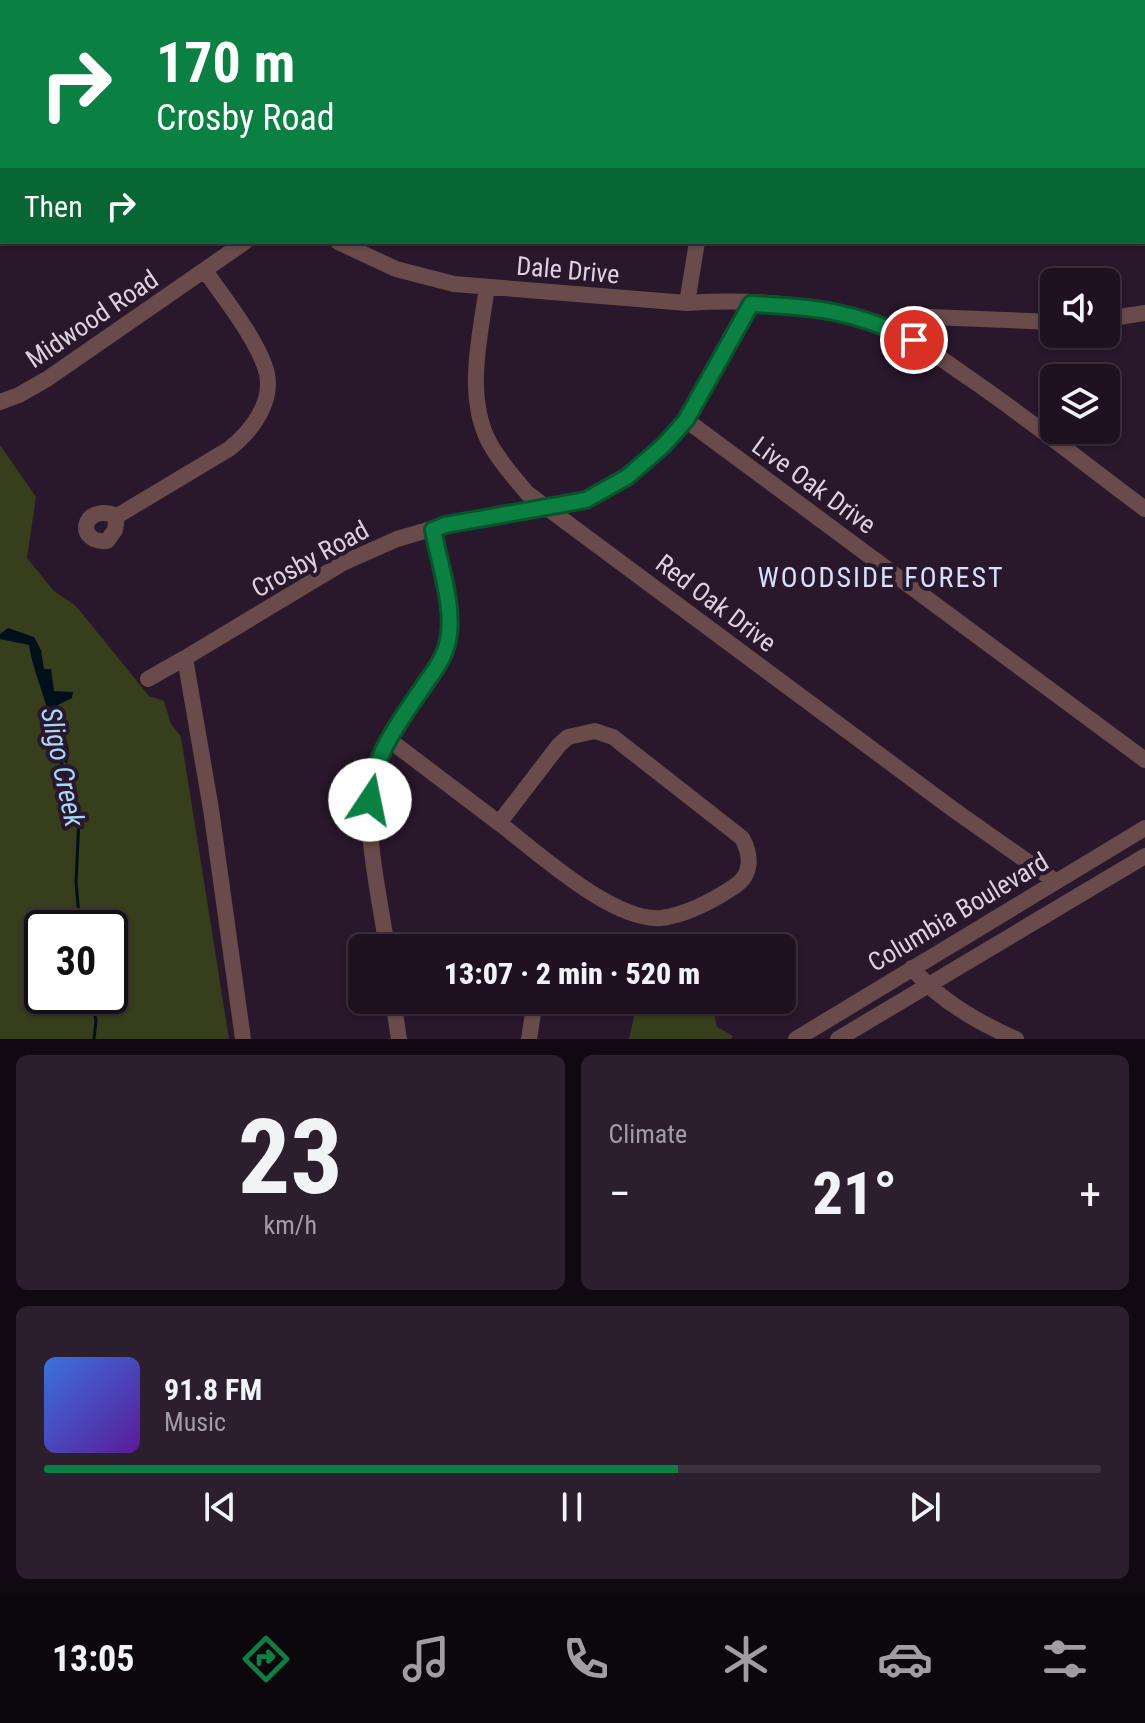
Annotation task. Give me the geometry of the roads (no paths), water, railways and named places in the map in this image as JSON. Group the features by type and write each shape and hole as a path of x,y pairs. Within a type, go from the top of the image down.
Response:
{"street":[{"name":"Midwood Road","path":"0,402 47,379 242,244"},
{"name":"Dale Drive","path":"342,244 396,269 454,284 687,303 707,302 728,308 733,302 846,313 893,329 914,340 996,396 1145,509"},
{"path":"687,303 697,244"},
{"path":"117,516 229,449 244,438 259,417 268,376 239,320 206,272"},
{"name":"Red Oak Drive","path":"487,287 475,370 480,416 488,441 527,493 941,801 1055,881"},
{"name":"Crosby Road","path":"148,679 343,563 397,539 445,525 586,500 627,477 664,445 686,420 751,304"},
{"path":"1120,317 1145,313"},
{"path":"893,329 906,316 1040,321"},
{"name":"Live Oak Drive","path":"686,420 1145,760"},
{"path":"385,934 369,819 371,782 388,739 444,656 449,637 449,614 433,530"},
{"path":"185,658 211,809 243,1039"},
{"path":"388,739 499,823 606,902 631,915 659,918 682,914 737,885 746,875 749,865 749,851 742,838 613,737 595,731 568,737 559,745 499,823"},
{"name":"Columbia Boulevard","path":"796,1039 1145,828"},
{"name":"Columbia Boulevard","path":"838,1039 1145,856"},
{"path":"912,968 927,986 1013,1039"},
{"path":"395,1014 399,1039"},
{"path":"529,1039 533,1014"}],"water":[{"path":"8,628 34,637 41,650 44,669 51,669 54,691 73,692 72,698 58,705 69,751 67,764 53,754 52,727 29,645 0,639 0,634"}],"waterway":[{"name":"Sligo Creek","path":"60,759 79,818 76,882 78,910"},
{"name":"Sligo Creek","path":"94,1039 95,1014"}],"district":[{"name":"WOODSIDE FOREST","path":"881,577"}]}
